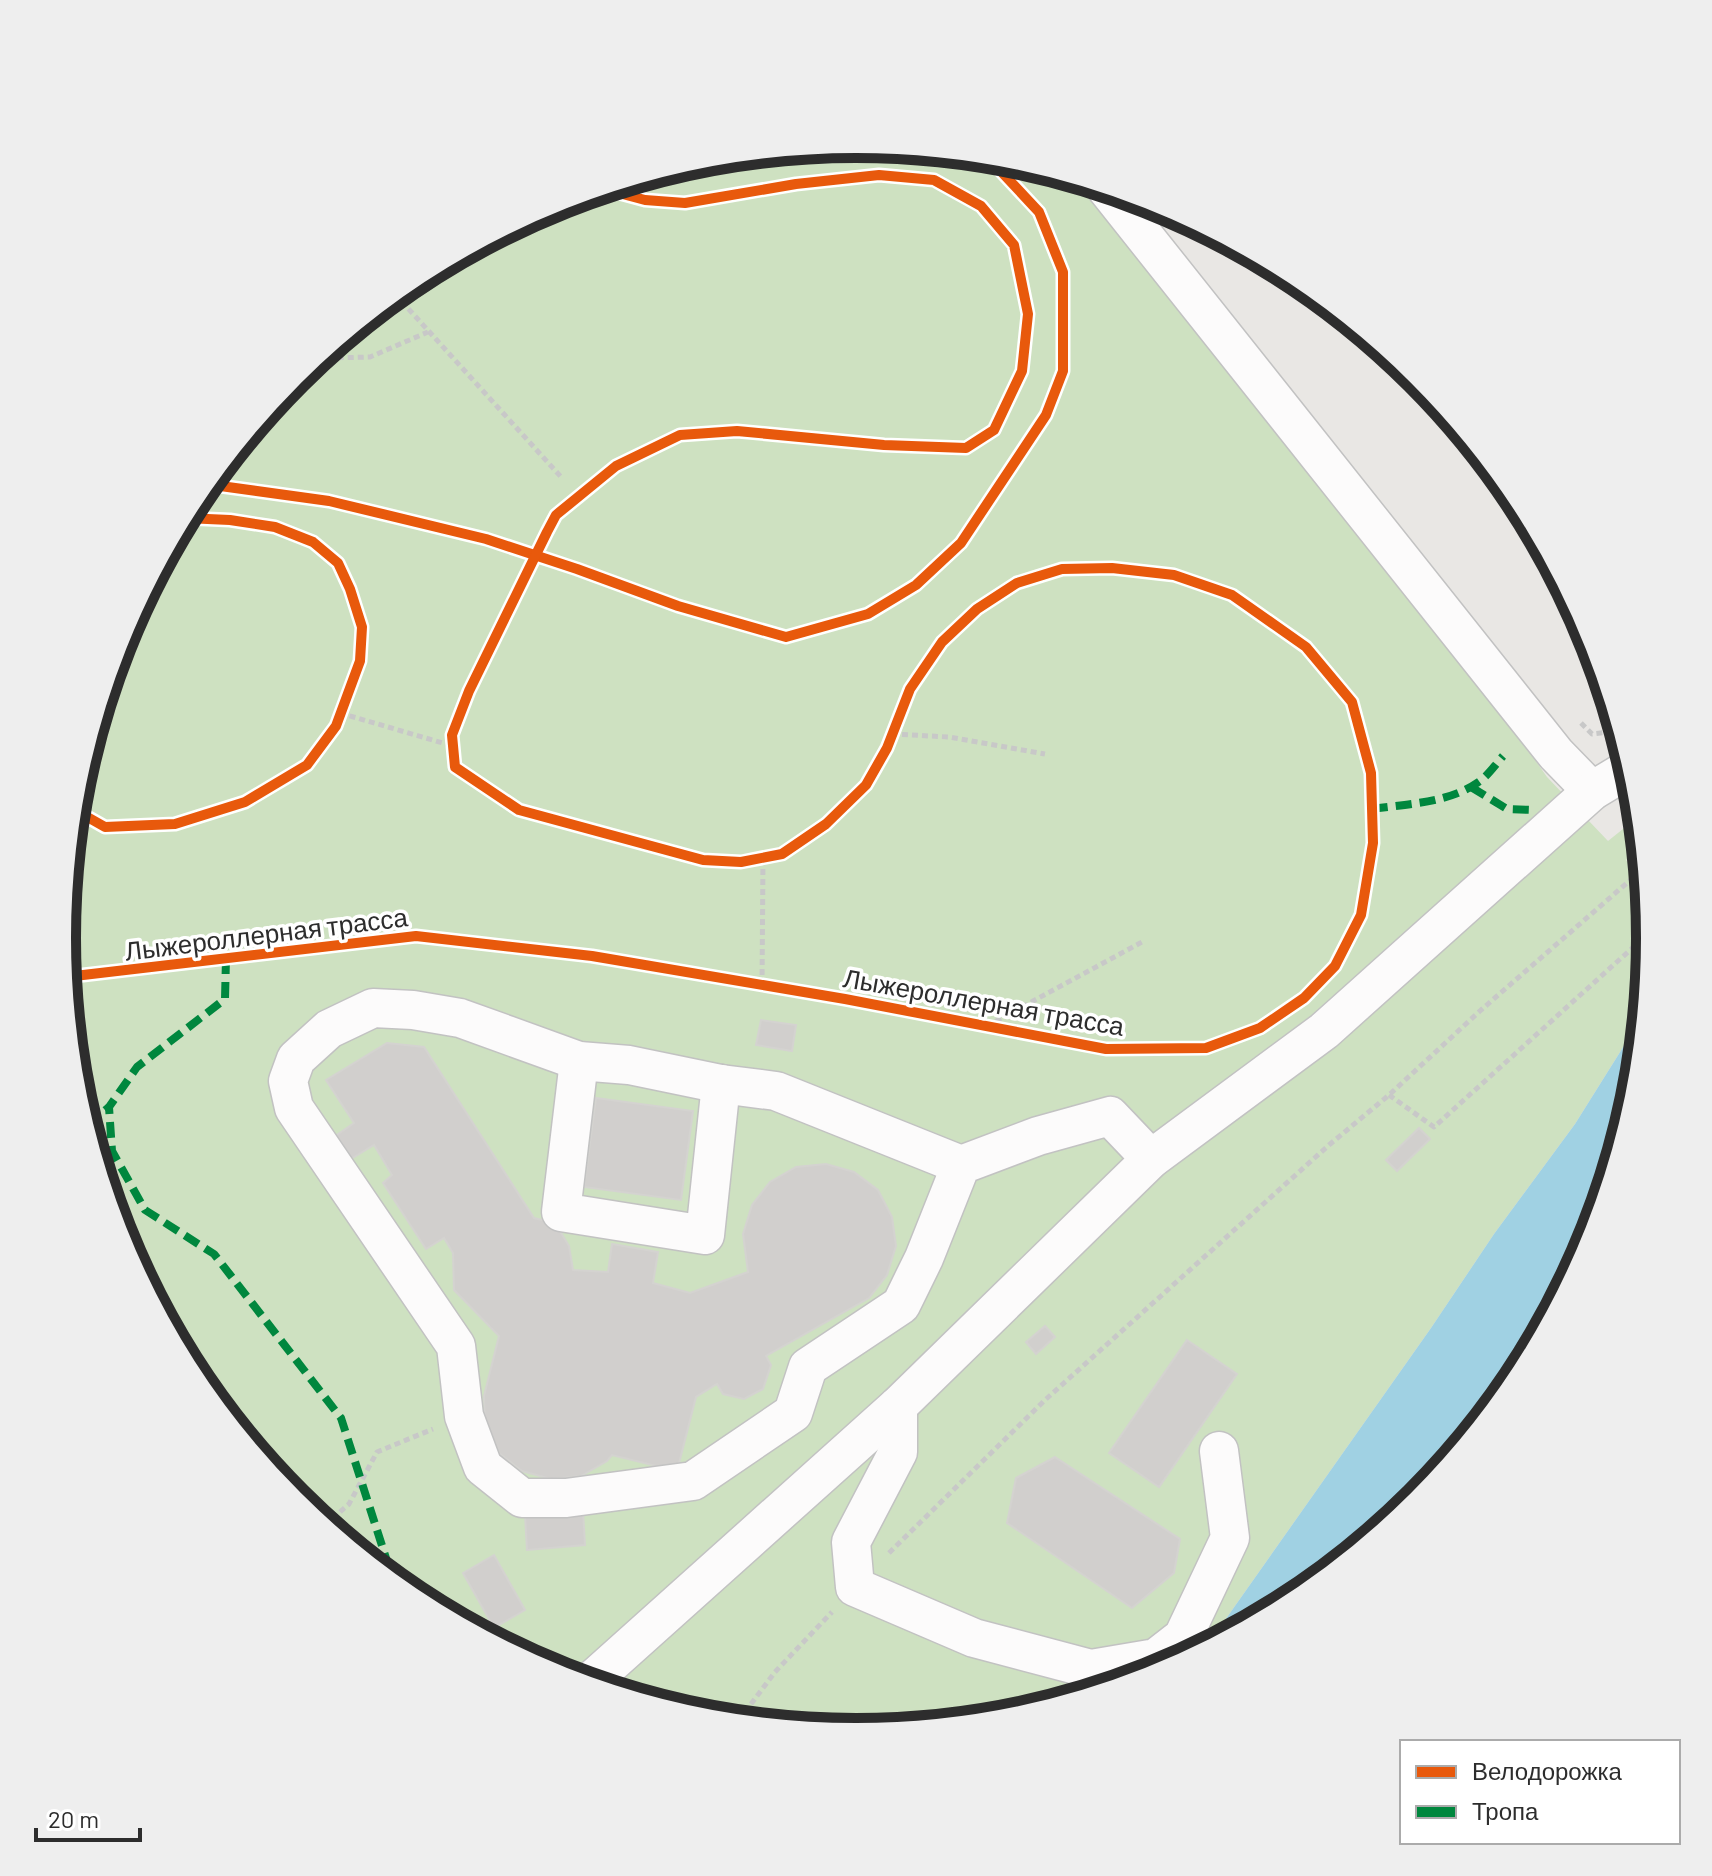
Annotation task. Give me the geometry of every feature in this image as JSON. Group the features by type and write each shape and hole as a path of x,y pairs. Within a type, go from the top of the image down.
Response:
{"street":[{"path":"1118,203 1546,741 1592,791"},
{"path":"598,1675 898,1406 1151,1159 1324,1031 1592,791 1618,775"},
{"path":"961,1165 924,1258 901,1305 808,1367 793,1413 693,1481 566,1498 522,1498 483,1467 464,1416 456,1346 294,1108 288,1081 296,1059 329,1029 373,1008 413,1010 460,1018 579,1061 629,1065 721,1084 776,1091 961,1165 1038,1136 1110,1116 1151,1159"},
{"path":"579,1061 561,1212 576,1215 705,1235 721,1084"},
{"path":"898,1406 898,1452 851,1542 855,1587 974,1638 1091,1669 1156,1658 1183,1637 1230,1538 1219,1451"}],"path":[{"path":"403,303 562,478"},
{"path":"335,358 370,357 428,332"},
{"path":"336,726 345,700"},
{"path":"340,713 453,746"},
{"path":"887,748 897,723"},
{"path":"892,734 949,737 1045,754"},
{"path":"762,985 763,858"},
{"path":"747,1710 775,1672 855,1587 1045,1400 1633,878"},
{"path":"987,1026 1142,942"},
{"path":"1389,1095 1434,1127 1636,945"},
{"path":"749,983 776,987"},
{"path":"334,1517 349,1504 377,1452 464,1416"}],"green space":[{"path":"856,158 958,165 1008,173 1091,195 1547,777 1608,841 1627,826 1631,856 1626,860 1632,867 1636,938 1629,1037 1575,1124 1494,1234 1220,1628 1154,1659 1058,1691 958,1711 856,1718 754,1711 704,1703 605,1677 558,1659 511,1638 423,1587 381,1557 304,1490 237,1413 207,1371 156,1283 135,1236 117,1189 91,1090 83,1040 76,938 83,836 91,786 117,687 135,640 156,593 207,505 237,463 304,386 381,319 423,289 511,238 605,199 704,173 754,165"}],"water":[{"path":"1629,1037 1621,1090 1595,1189 1556,1283 1505,1371 1475,1413 1408,1490 1331,1557 1289,1587 1220,1628 1494,1234 1575,1124"},
{"path":"202,1363 309,1494 237,1413"}],"building":[{"path":"761,1020 796,1025 792,1051 756,1045"},
{"path":"387,1043 424,1047 534,1218 555,1223 569,1246 573,1270 608,1272 612,1244 658,1252 653,1283 690,1293 748,1272 743,1234 752,1205 770,1182 796,1167 826,1164 854,1172 878,1190 892,1217 896,1246 887,1275 869,1298 766,1356 771,1365 763,1389 744,1399 723,1394 717,1384 696,1397 677,1471 612,1455 581,1476 551,1479 522,1471 499,1453 485,1426 484,1396 499,1336 454,1290 453,1253 444,1238 426,1249 383,1183 392,1175 374,1145 346,1162 331,1139 354,1123 326,1080"},
{"path":"596,1098 693,1111 681,1200 584,1187"},
{"path":"1419,1128 1430,1139 1397,1171 1386,1160"},
{"path":"1045,1326 1055,1337 1036,1354 1026,1342"},
{"path":"1187,1340 1237,1374 1159,1487 1109,1453"},
{"path":"1055,1457 1180,1539 1174,1573 1132,1608 1007,1523 1016,1478"},
{"path":"583,1511 585,1545 527,1550 525,1515"},
{"path":"494,1555 525,1610 494,1628 463,1573"}],"marked path":[{"path":"1372,809 1426,802 1466,790 1488,774 1503,756"},
{"path":"1471,787 1507,809 1534,810"},
{"path":"226,958 225,999 137,1067 109,1107 112,1151 145,1210 214,1254 341,1418 387,1561"},
{"path":"97,1117 109,1107"}],"cycle path":[{"path":"221,486 329,501 486,539 678,606 786,637 868,614 916,585 961,543 1046,415 1063,371 1063,272 1039,212 1002,172"},
{"name":"Лыжероллерная трасса","path":"77,976 416,936 592,956 845,999 1106,1049 1206,1048 1260,1028 1304,998 1335,966 1361,915 1373,843 1371,773 1352,702 1306,647 1232,595 1174,575 1112,568 1062,569 1017,583 977,609 942,642 910,689 887,748 866,785 826,824 782,854 741,862 703,860 519,810 455,767 452,735 469,691 556,515 616,466 680,435 737,431 884,445 966,448 994,430 1022,371 1028,314 1014,245 981,206 934,180 879,175 796,184 685,203 645,200 623,194"},
{"path":"86,816 105,827 175,824 245,802 307,765 336,726 360,661 362,627 338,563 313,542 275,527 199,519"}]}
